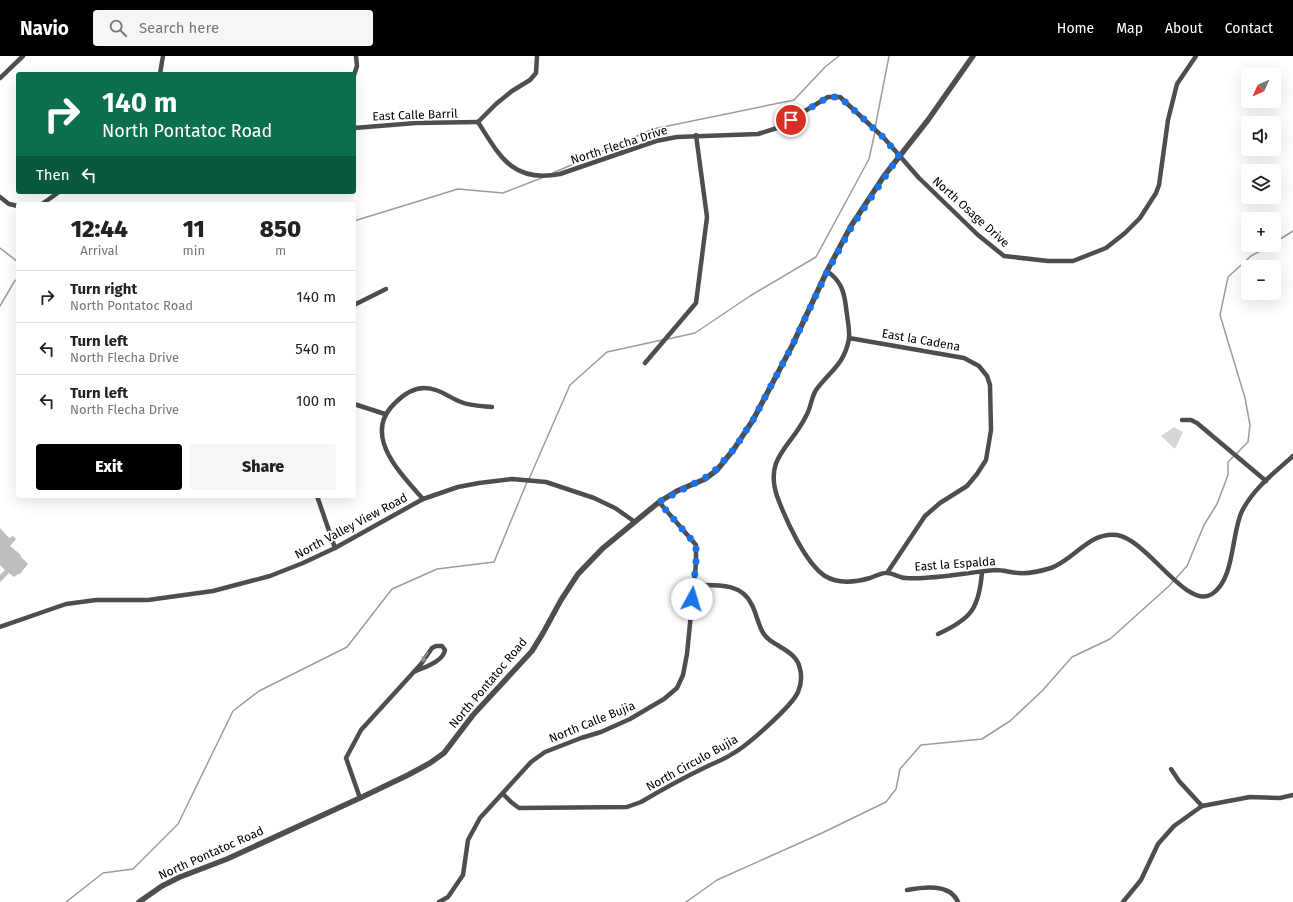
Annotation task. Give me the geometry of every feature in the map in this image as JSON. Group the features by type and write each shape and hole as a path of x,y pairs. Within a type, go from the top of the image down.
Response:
{"street":[{"path":"0,78 23,56"},
{"path":"160,72 163,56"},
{"path":"355,72 357,66 356,56"},
{"path":"478,122 501,100 530,80 536,73 537,56"},
{"name":"North Pontatoc Road","path":"139,902 162,886 180,877 227,860 360,798 408,775 430,763 444,753 473,715 532,651 544,634 561,600 578,574 603,548 659,502 712,474 734,449 753,420 792,346 827,272 852,226 899,156 928,120 973,56"},
{"name":"North Osage Drive","path":"899,156 919,178 975,232 1004,256 1048,261 1073,261 1106,248 1125,233 1140,218 1156,193 1159,185 1168,120 1177,84 1196,56"},
{"name":"North Flecha Drive","path":"478,122 498,155 511,167 526,173 544,177 565,173 656,142 677,137 696,135 758,134 777,128 828,97 840,97 884,138 899,156"},
{"name":"East Calle Barril","path":"356,128 416,123 478,122"},
{"path":"645,363 696,303 707,217 696,135"},
{"path":"45,202 56,194"},
{"path":"0,197 9,204 16,206"},
{"path":"827,272 835,277 844,290 849,338 841,364 816,391 806,416 779,456 773,473 776,493 786,519 806,554 818,570 826,577 846,582 863,580 887,572"},
{"path":"356,305 386,289"},
{"name":"East la Cadena","path":"849,338 964,358 979,366 987,376 990,385 991,430 986,460 967,486 940,503 925,516 887,572"},
{"path":"423,499 390,458 383,444 384,414 402,396 423,388 441,391 463,403 492,407"},
{"path":"356,405 384,414"},
{"path":"1182,420 1191,420 1197,423 1266,481 1293,456"},
{"name":"North Valley View Road","path":"0,627 66,604 96,600 148,600 213,591 270,576 303,564 335,548 423,499 452,488 479,483 512,479 531,480 563,487 594,498 615,508 635,522"},
{"name":"East la Espalda","path":"887,572 905,578 998,570 1020,574 1037,572 1058,566 1097,539 1116,535 1128,538 1135,542 1177,581 1183,589 1196,597 1205,596 1213,594 1223,581 1230,564 1241,515 1253,494 1266,481"},
{"path":"318,498 335,548"},
{"name":"North Calle Bujia","path":"442,901 448,897 463,875 468,840 476,823 531,762 545,752 601,732 630,719 664,699 676,688 683,675 687,654 696,545 659,502"},
{"path":"938,634 958,625 972,610 980,589 982,572"},
{"name":"North Circulo Bujia","path":"503,794 519,808 627,807 641,802 732,754 758,734 791,702 798,692 802,679 798,664 787,650 764,636 752,605 744,594 734,588 722,585 693,585"},
{"path":"360,798 346,758 362,730 414,672 432,648 442,646 445,650 444,655 440,659 414,672"},
{"path":"1171,769 1179,781 1202,806"},
{"path":"1123,902 1141,880 1158,844 1174,826 1202,806 1250,796 1280,798 1293,795"},
{"path":"907,890 927,886 945,890 957,899 958,902"}],"shaded area":[{"path":"1174,427 1183,432 1175,449 1161,436"}],"building":[{"path":"0,528 9,538 13,536 16,539 10,546 21,555 20,556 28,564 20,574 14,577 9,573 0,582 0,575 5,570 0,565"}],"waterway":[{"path":"553,173 653,129 794,100 825,67 839,56"},
{"path":"875,128 889,56"},
{"path":"668,339 695,333 750,296 816,257 869,159 875,132"},
{"path":"356,220 458,189 503,193 544,177"},
{"path":"1281,239 1293,231"},
{"path":"0,248 16,260"},
{"path":"686,902 717,880 822,833 886,802 896,789 900,769 921,745 982,739 1010,721 1042,691 1072,657 1110,639 1169,586 1187,566 1204,525 1217,504 1228,475 1228,462 1248,442 1250,425 1245,398 1220,315 1228,277 1251,256 1258,252"},
{"path":"0,306 16,280"},
{"path":"529,479 570,385 607,352 662,340"},
{"path":"66,902 103,873 133,869 178,824 233,711 259,691 347,647 392,589 437,569 494,562 527,482"}],"route":[{"path":"692,599 696,563 696,545 659,502 705,479 717,470 734,449 753,420 792,346 827,272 852,226 884,176 899,156 884,138 840,97 828,97 791,120"}]}
